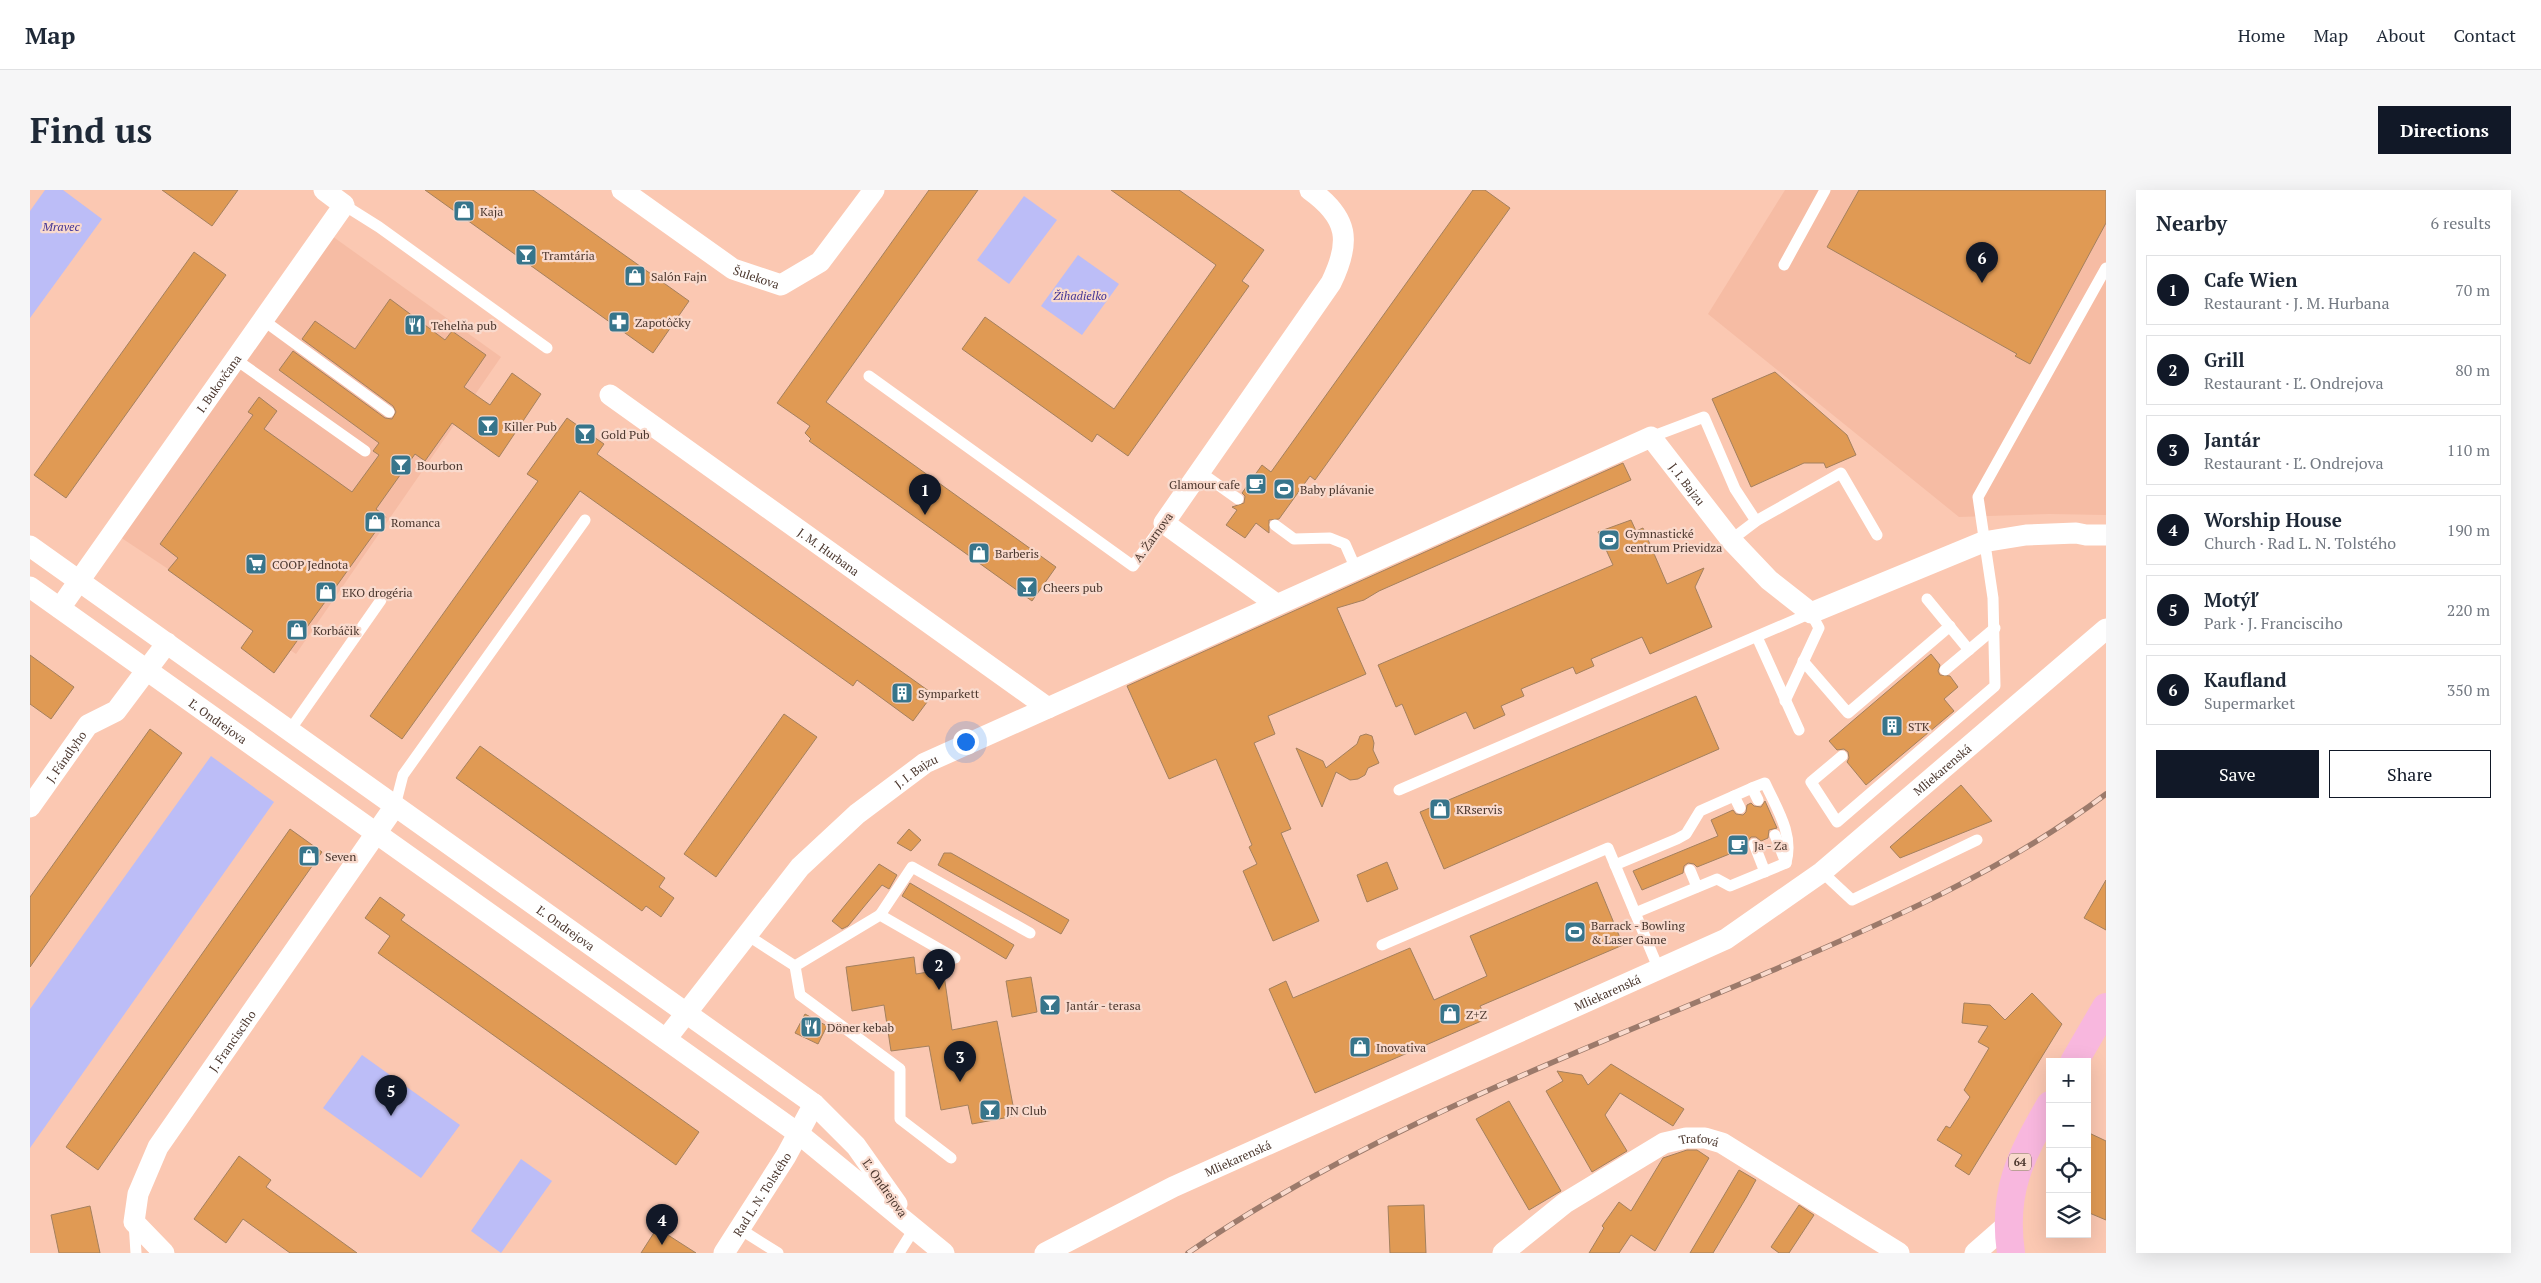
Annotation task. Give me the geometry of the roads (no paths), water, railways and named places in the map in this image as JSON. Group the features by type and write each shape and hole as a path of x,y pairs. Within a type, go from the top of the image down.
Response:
{"main road":[{"path":"2076,1058 2106,1007"},
{"name":"64","path":"2011,1253 2007,1225 2009,1201 2024,1150 2046,1112"}],"street":[{"path":"324,190 344,205"},
{"name":"Šulekova","path":"624,191 733,269 781,285 820,262 874,190"},
{"name":"A. Žarnova","path":"1164,523 1331,283 1342,260 1344,236 1339,218 1310,190"},
{"name":"I. Bukovčana","path":"79,581 344,205"},
{"name":"J. M. Hurbana","path":"610,395 1048,708"},
{"name":"J. I. Bajzu","path":"686,1013 800,867 857,814 925,763 1651,437 1731,540 1769,580 1811,613"},
{"path":"1164,523 1276,604"},
{"path":"1811,613 1983,542 2026,535 2076,533 2096,535 2106,549"},
{"name":"Ľ. Ondrejova","path":"30,546 814,1104 856,1146 914,1229"},
{"path":"60,608 79,581"},
{"name":"Ľ. Ondrejova","path":"30,587 799,1134 944,1253"},
{"name":"Mliekarenská","path":"1045,1253 1173,1187 1726,939 1822,872 2106,630"},
{"name":"J. Fándlyho","path":"30,807 88,726 116,711 167,643"},
{"path":"376,834 395,806"},
{"name":"J. Francisciho","path":"134,1222 138,1194 158,1147 376,834"},
{"path":"666,1039 686,1013"},
{"path":"799,1134 814,1104"},
{"name":"Rad L. N. Tolstého","path":"724,1253 799,1134"},
{"name":"Traťová","path":"1503,1253 1565,1203 1664,1142 1686,1138 1704,1138 1722,1143 1899,1253"},
{"path":"134,1222 164,1253"},
{"path":"1975,1253 2007,1225"}],"lane":[{"path":"1784,265 1825,190"},
{"path":"344,205 379,226 547,348"},
{"path":"1842,756 1811,782 1837,822 1995,686 1993,598 1983,542 1978,497 2106,268"},
{"path":"263,320 389,412"},
{"path":"235,359 365,451"},
{"name":"A. Žarnova","path":"869,376 1133,566 1164,523"},
{"path":"1651,437 1704,416 1735,489 1756,521"},
{"path":"1200,472 1238,499"},
{"path":"1731,540 1756,521 1841,473 1877,535"},
{"path":"395,806 403,775 585,520"},
{"path":"1275,525 1294,539 1330,538 1345,544 1356,569"},
{"path":"1927,599 1970,650"},
{"path":"290,730 381,600"},
{"path":"1399,790 1811,613 1819,628 1785,701"},
{"path":"1804,661 1848,712 1950,626"},
{"path":"1945,670 1995,628"},
{"path":"1756,637 1799,730"},
{"path":"1615,865 1677,839 1686,834 1700,811 1765,783 1783,822 1788,836 1790,851 1786,863 1730,886 1717,879 1635,913"},
{"path":"1752,788 1758,800"},
{"path":"1734,796 1740,808"},
{"path":"1775,835 1786,863"},
{"path":"1677,839 1682,851"},
{"path":"1822,872 1852,900 1977,840"},
{"path":"1754,844 1765,872"},
{"path":"1382,945 1608,848 1659,970"},
{"path":"795,966 880,915 912,867 1030,933"},
{"path":"1690,870 1697,888"},
{"path":"880,915 955,958"},
{"path":"747,935 795,966 800,994 900,1069 900,1119 951,1158"},
{"path":"134,1222 136,1253"},
{"path":"740,1229 778,1253"},
{"path":"898,1253 914,1229"}],"railway":[{"path":"1188,1253 1255,1210 1325,1170 1396,1133 1542,1067 1853,935 1940,894 2025,848 2106,794"}],"place":[{"name":"Kaja","path":"464,211"},
{"name":"Tramtária","path":"526,255"},
{"name":"Salón Fajn","path":"635,276"},
{"name":"Kaufland","path":"1982,283"},
{"name":"Zapotôčky","path":"619,322"},
{"name":"Tehelňa pub","path":"415,325"},
{"name":"Killer Pub","path":"488,426"},
{"name":"Gold Pub","path":"585,434"},
{"name":"Bourbon","path":"401,465"},
{"name":"Glamour cafe","path":"1256,484"},
{"name":"Baby plávanie","path":"1284,489"},
{"name":"Cafe Wien","path":"925,515"},
{"name":"Romanca","path":"375,522"},
{"name":"Gymnastické centrum Prievidza","path":"1609,540"},
{"name":"Barberis","path":"979,553"},
{"name":"COOP Jednota","path":"256,564"},
{"name":"Cheers pub","path":"1027,587"},
{"name":"EKO drogéria","path":"326,592"},
{"name":"Korbáčik","path":"297,630"},
{"name":"Symparkett","path":"902,693"},
{"name":"STK","path":"1892,726"},
{"name":"KRservis","path":"1440,809"},
{"name":"Ja - Za","path":"1738,845"},
{"name":"Seven","path":"309,856"},
{"name":"Barrack - Bowling & Laser Game","path":"1575,932"},
{"name":"Grill","path":"939,990"},
{"name":"Jantár - terasa","path":"1050,1005"},
{"name":"Z+Z","path":"1450,1014"},
{"name":"Döner kebab","path":"811,1027"},
{"name":"Inovativa","path":"1360,1047"},
{"name":"Jantár","path":"960,1082"},
{"name":"JN Club","path":"990,1110"},
{"name":"Motýľ","path":"391,1116"},
{"name":"Worship House","path":"662,1245"}],"park label":[{"name":"Mravec","path":"61,226"},
{"name":"Žihadielko","path":"1080,295"}]}
